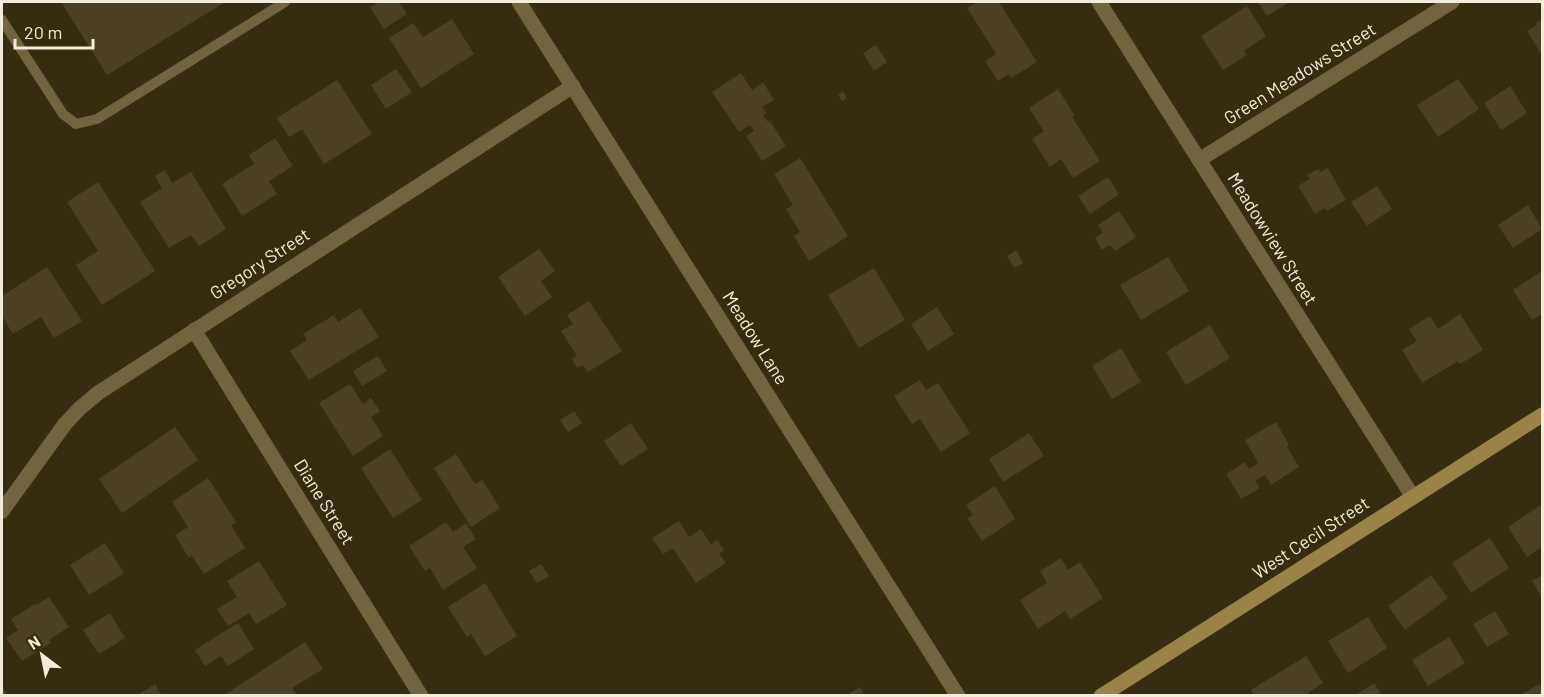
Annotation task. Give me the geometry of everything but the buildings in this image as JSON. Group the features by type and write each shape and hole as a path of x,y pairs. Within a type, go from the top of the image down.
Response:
{"main road":[{"name":"West Cecil Street","path":"1101,696 1542,415"}],"street":[{"name":"Meadow Lane","path":"519,2 958,696"},
{"name":"Meadowview Street","path":"1100,2 1413,497"},
{"name":"Green Meadows Street","path":"1199,160 1452,2"},
{"name":"Gregory Street","path":"2,511 66,424 79,410 112,383 573,86"},
{"name":"Diane Street","path":"194,330 421,696"}],"lane":[{"path":"2,20 63,114 76,123 97,119 285,2"}]}
